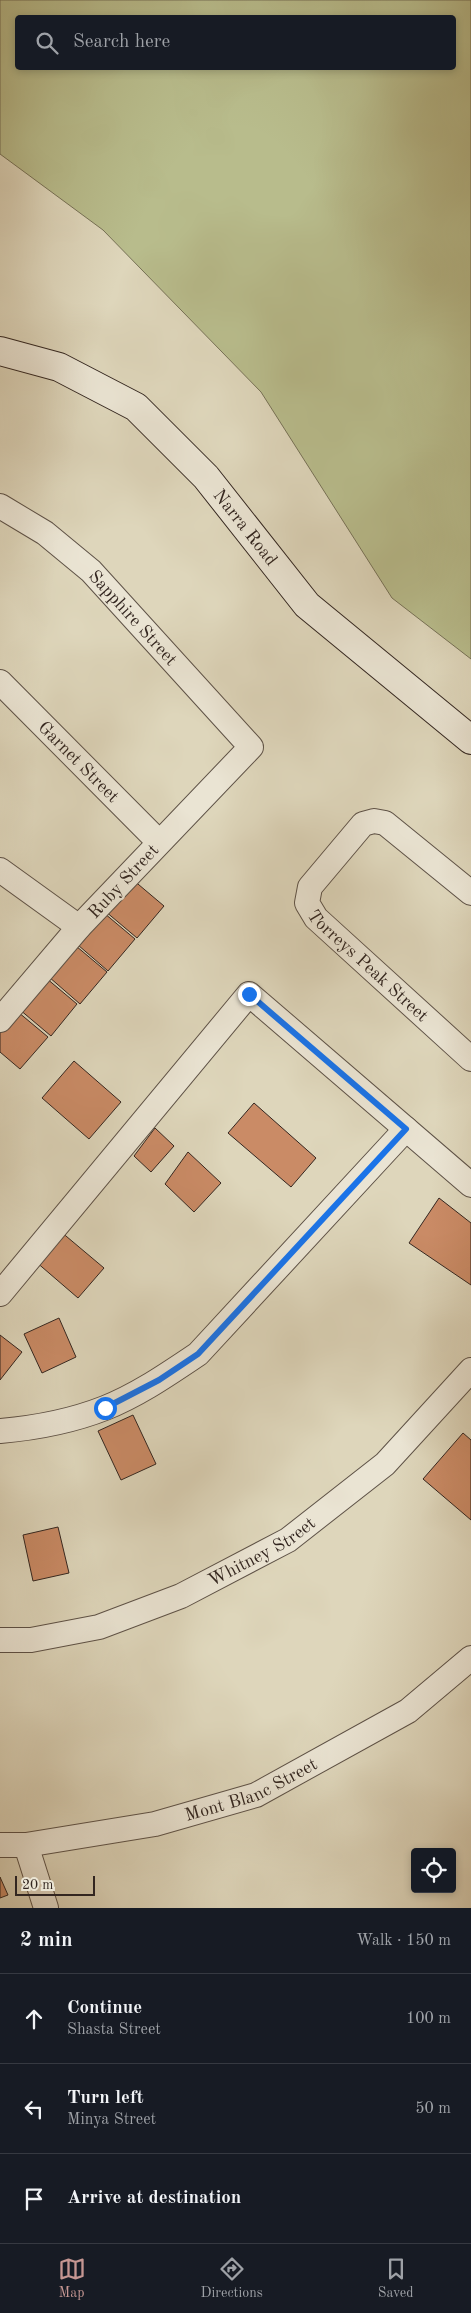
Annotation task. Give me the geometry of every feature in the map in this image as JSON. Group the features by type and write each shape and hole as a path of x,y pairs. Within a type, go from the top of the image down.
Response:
{"street":[{"name":"Narra Road","path":"0,352 59,367 136,407 206,477 308,605 471,740"},
{"name":"Sapphire Street","path":"0,506 45,533 91,571 251,747"},
{"name":"Garnet Street","path":"0,682 159,842"},
{"name":"Ruby Street","path":"0,1020 79,927 251,747"},
{"name":"Torreys Peak Street","path":"471,893 385,822 374,820 363,824 310,887 307,903 316,918 471,1059"},
{"path":"0,870 79,927"},
{"path":"0,1294 249,994 471,1185"},
{"path":"0,1431 35,1428 105,1408 159,1380 198,1354 406,1129"},
{"name":"Whitney Street","path":"0,1640 32,1640 99,1627 181,1596 288,1540 385,1464 471,1370"},
{"name":"Mont Blanc Street","path":"0,1845 26,1845 155,1824 256,1795 408,1711 471,1658"},
{"path":"26,1845 46,1908"}],"green space":[{"path":"0,0 471,0 471,659 392,598 261,392 103,230 0,154"}],"building":[{"path":"132,879 164,906 137,938 105,911"},
{"path":"104,913 135,939 108,971 78,945"},
{"path":"76,946 107,972 80,1004 49,977"},
{"path":"46,978 77,1004 51,1036 19,1009"},
{"path":"18,1012 48,1037 20,1069 0,1052 0,1033"},
{"path":"74,1061 121,1102 89,1139 42,1098"},
{"path":"254,1103 316,1158 291,1187 228,1133"},
{"path":"155,1128 174,1146 151,1172 134,1156"},
{"path":"188,1152 221,1183 194,1212 165,1184"},
{"path":"439,1198 471,1223 471,1285 409,1243"},
{"path":"60,1231 104,1268 78,1298 35,1261"},
{"path":"59,1318 76,1357 42,1373 24,1334"},
{"path":"0,1335 22,1352 0,1380"},
{"path":"133,1415 156,1464 121,1480 98,1431"},
{"path":"463,1433 471,1440 471,1520 423,1479"},
{"path":"58,1527 69,1573 33,1581 23,1535"},
{"path":"0,1877 8,1895 0,1898"}],"route":[{"path":"105,1408 159,1380 198,1354 406,1129 249,994"}]}
